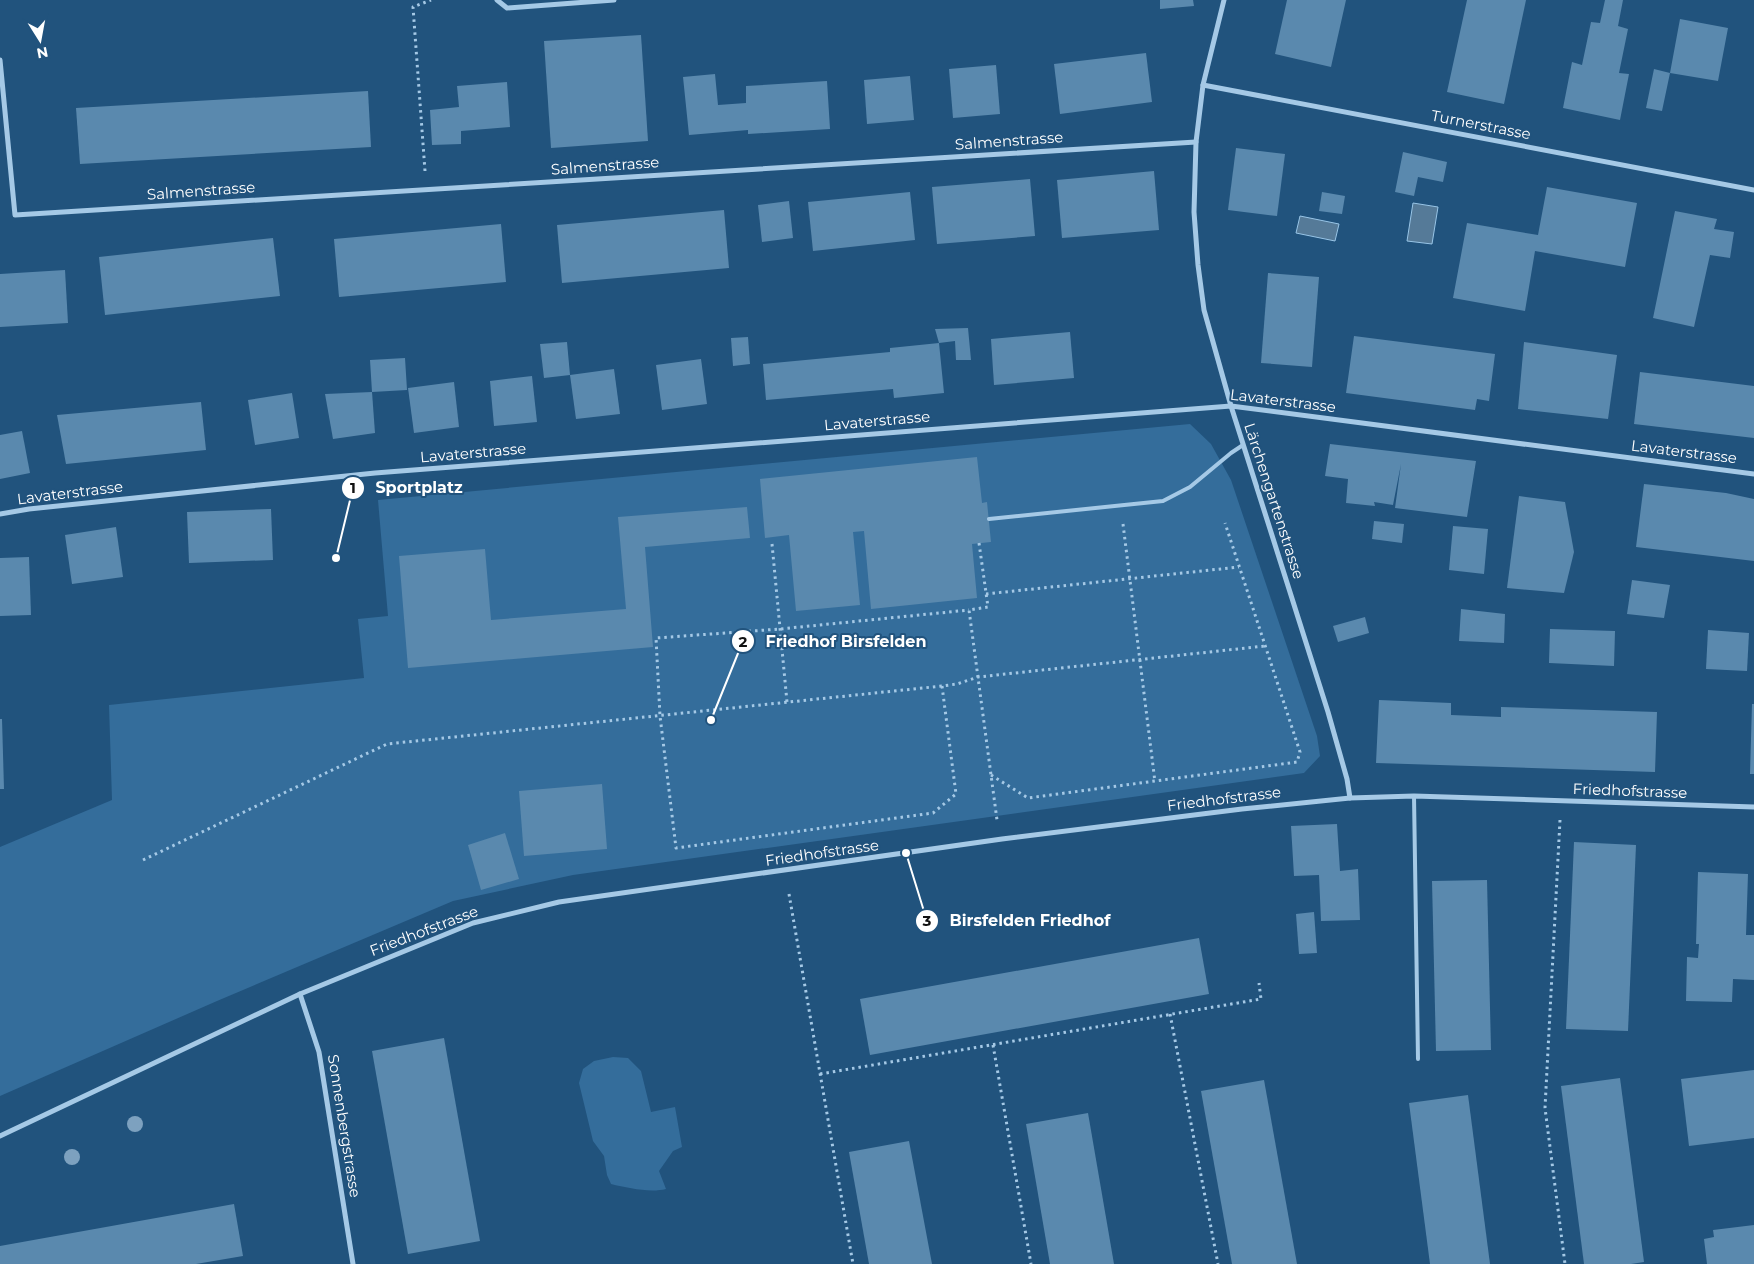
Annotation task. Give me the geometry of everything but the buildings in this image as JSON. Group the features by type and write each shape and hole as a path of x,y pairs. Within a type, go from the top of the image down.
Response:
{"street":[{"path":"497,0 507,8 614,0"},
{"name":"Lärchengartenstrasse","path":"1224,0 1203,85 1196,142 1194,212 1204,310 1230,406 1328,712 1347,779 1350,798"},
{"name":"Salmenstrasse","path":"0,60 15,215 1196,142"},
{"name":"Turnerstrasse","path":"1203,85 1754,190"},
{"name":"Lavaterstrasse","path":"0,514 29,509 375,473 1230,406 1754,474"},
{"name":"Friedhofstrasse","path":"0,1136 300,994 473,923 559,902 1010,838 1242,809 1350,798 1414,796 1754,807"},
{"name":"Sonnenbergstrasse","path":"300,994 319,1052 353,1264"}],"lane":[{"path":"989,519 1163,501 1190,487 1243,445"},
{"path":"1414,796 1418,1058"}],"path":[{"path":"426,189 412,7 431,0"},
{"path":"1121,506 1155,782"},
{"path":"991,774 1028,798 1297,762 1300,752 1224,523"},
{"path":"942,686 956,794 933,813 676,848 660,716 656,638 780,629 988,607 979,543"},
{"path":"772,544 788,702"},
{"path":"986,594 1239,567"},
{"path":"969,610 997,820"},
{"path":"143,860 387,744 942,686 957,684 978,677 1265,646"},
{"path":"1561,802 1545,1108 1565,1264"},
{"path":"789,894 853,1264"},
{"path":"820,1074 1261,999 1259,983"},
{"path":"1170,1014 1218,1264"},
{"path":"993,1045 1031,1264"}],"shaded area":[{"path":"1413,203 1438,207 1432,244 1407,241"},
{"path":"1300,216 1339,224 1335,241 1296,233"},
{"path":"1190,424 1211,444 1231,480 1317,736 1320,756 1304,773 573,875 453,901 0,1096 0,847 112,800 109,705 364,678 358,619 388,616 378,500"},
{"path":"613,1057 628,1058 641,1071 651,1112 675,1107 682,1147 673,1151 659,1171 666,1189 646,1190 611,1184 607,1175 604,1156 593,1141 579,1083 583,1069 594,1061"}],"place":[{"name":"Sportplatz","path":"336,558"},
{"name":"Friedhof Birsfelden","path":"711,720"},
{"name":"Birsfelden Friedhof","path":"906,853"}]}
